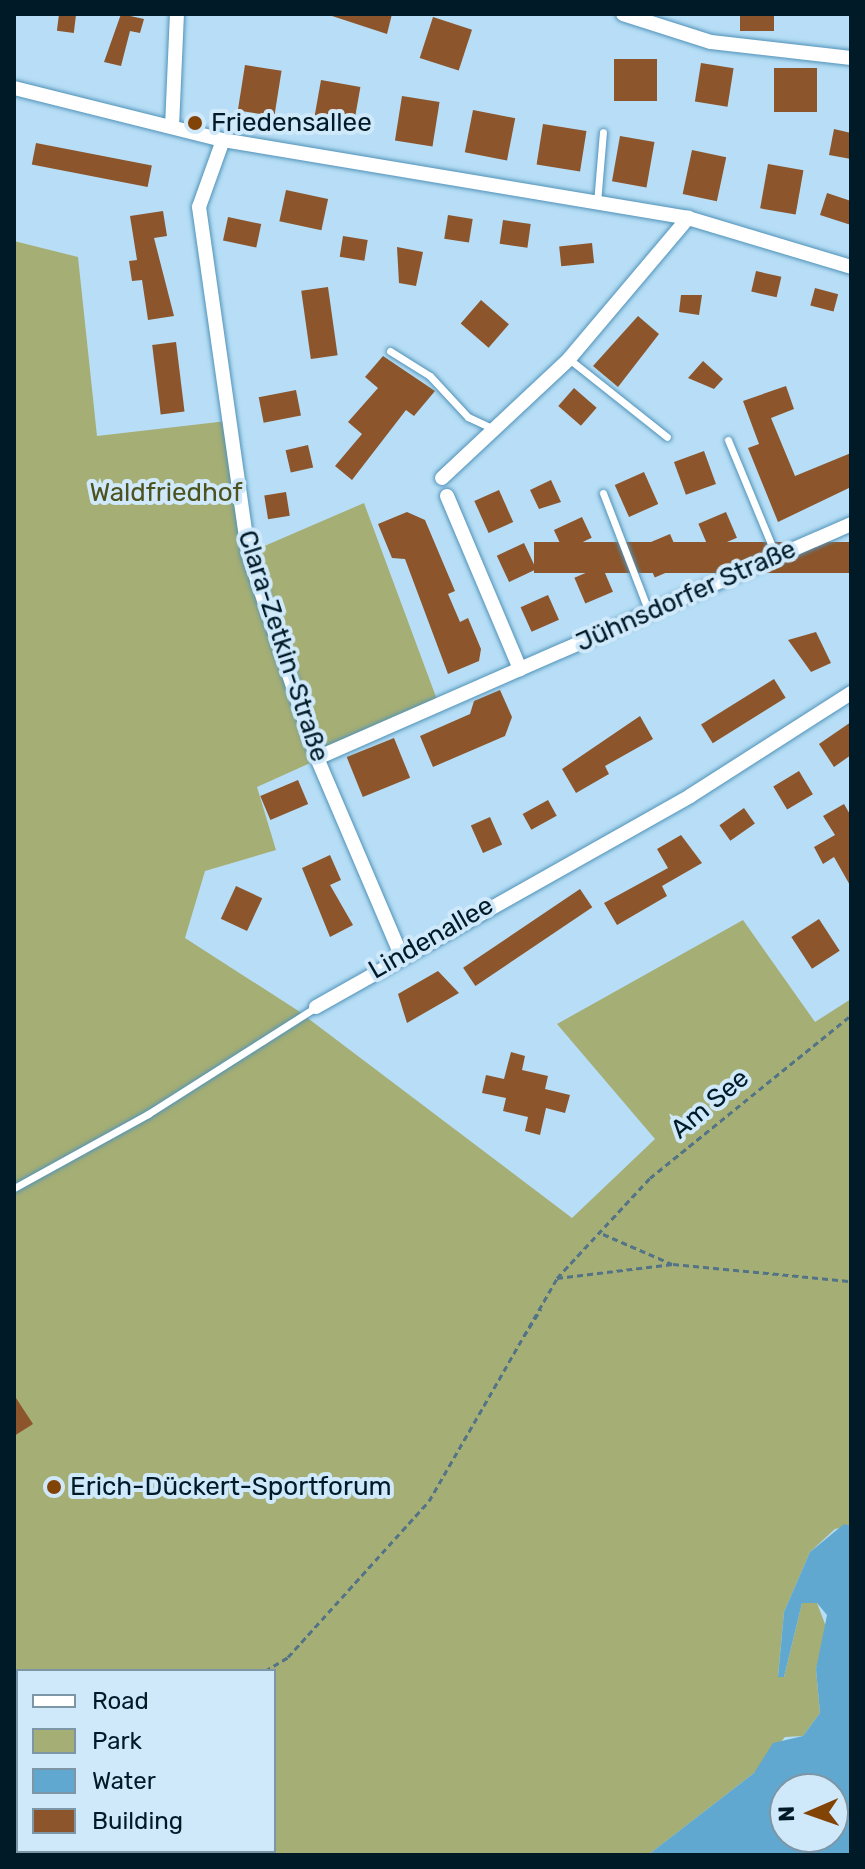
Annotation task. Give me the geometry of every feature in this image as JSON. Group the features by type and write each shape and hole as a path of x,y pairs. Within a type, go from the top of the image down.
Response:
{"street":[{"path":"172,127 177,14"},
{"path":"623,14 711,42 851,58"},
{"path":"14,88 223,140 688,218 851,267"},
{"name":"Clara-Zetkin-Straße","path":"223,140 199,207 248,553 317,758 400,953"},
{"path":"442,478 569,359 688,218"},
{"path":"447,496 520,669"},
{"name":"Jühnsdorfer Straße","path":"317,758 851,524"},
{"name":"Lindenallee","path":"316,1007 400,953 690,796 851,693"}],"lane":[{"path":"597,203 603,132"},
{"path":"390,351 430,376 468,417 494,429"},
{"path":"569,359 667,437"},
{"path":"728,440 776,556"},
{"path":"603,493 649,612"},
{"name":"Lindenallee","path":"14,1188 148,1114 316,1007"}],"path":[{"name":"Am See","path":"268,1669 288,1657 429,1501 557,1278 603,1234 650,1178 851,1015"},
{"path":"603,1234 673,1264"},
{"path":"557,1278 673,1264 851,1281"}],"green space":[{"name":"Waldfriedhof","path":"14,241 78,257 97,436 227,421 248,553 364,503 439,705 257,787 276,850 205,871 185,938 297,1010 572,1218 655,1139 557,1024 743,920 815,1022 851,999 851,1526 835,1529 810,1552 784,1612 778,1676 784,1677 802,1603 817,1603 828,1632 816,1669 820,1713 803,1736 785,1737 754,1773 648,1855 14,1855"}],"water":[{"path":"844,1524 851,1526 851,1855 648,1855 754,1773 773,1743 803,1736 820,1713 816,1669 827,1615 817,1603 802,1603 784,1677 778,1677 784,1612 810,1552"}],"building":[{"path":"59,14 76,16 74,33 57,31"},
{"path":"121,14 144,19 140,33 130,31 121,66 104,62"},
{"path":"326,14 392,14 387,34"},
{"path":"740,14 774,14 774,31 740,31"},
{"path":"433,17 472,30 459,71 420,58"},
{"path":"614,59 657,59 657,101 614,101"},
{"path":"701,63 734,68 727,107 695,102"},
{"path":"245,65 282,71 274,116 238,110"},
{"path":"774,68 817,68 817,112 774,112"},
{"path":"321,80 360,87 353,131 313,124"},
{"path":"402,96 440,102 432,146 395,140"},
{"path":"473,110 515,118 507,160 465,152"},
{"path":"543,124 586,131 580,171 537,164"},
{"path":"834,129 851,133 851,159 829,155"},
{"path":"620,136 654,142 646,187 612,181"},
{"path":"36,143 152,166 148,187 32,165"},
{"path":"692,150 726,157 717,201 683,194"},
{"path":"768,164 803,170 796,215 760,208"},
{"path":"286,190 328,199 321,230 279,221"},
{"path":"827,193 851,201 851,225 820,215"},
{"path":"163,211 167,236 154,238 174,316 148,320 142,280 132,281 129,261 137,260 130,216"},
{"path":"448,215 473,219 469,243 444,239"},
{"path":"228,217 261,224 256,248 223,240"},
{"path":"503,220 531,224 527,248 500,244"},
{"path":"343,236 368,240 364,261 340,257"},
{"path":"592,243 594,263 561,266 559,246"},
{"path":"397,247 423,252 416,286 399,283"},
{"path":"756,271 781,277 777,297 751,291"},
{"path":"328,287 338,355 311,359 301,291"},
{"path":"815,288 838,294 834,312 810,305"},
{"path":"681,295 702,295 699,315 679,312"},
{"path":"481,300 509,324 489,348 461,323"},
{"path":"638,316 659,334 618,387 593,366"},
{"path":"176,342 185,411 161,414 152,345"},
{"path":"383,356 435,391 414,416 406,410 352,480 335,466 362,434 348,422 378,388 365,377"},
{"path":"703,361 723,379 714,389 688,378"},
{"path":"786,386 794,409 771,418 795,476 851,453 851,487 778,522 748,448 759,444 743,401"},
{"path":"574,388 597,408 581,426 558,406"},
{"path":"296,390 301,416 264,423 259,397"},
{"path":"308,445 313,467 291,473 286,450"},
{"path":"704,451 716,484 686,495 674,462"},
{"path":"644,472 658,504 629,517 615,485"},
{"path":"551,480 561,502 539,509 530,490"},
{"path":"499,490 513,522 489,533 474,501"},
{"path":"286,492 290,516 268,519 264,495"},
{"path":"407,512 425,520 455,591 448,594 460,622 468,618 481,649 479,661 448,674 405,559 392,558 378,524"},
{"path":"726,512 737,538 709,549 698,524"},
{"path":"582,517 592,538 564,551 554,530"},
{"path":"670,534 683,565 655,577 641,546"},
{"path":"534,542 851,542 851,573 534,573"},
{"path":"524,543 536,569 509,582 497,556"},
{"path":"602,566 613,592 585,603 574,578"},
{"path":"548,595 559,620 532,632 521,607"},
{"path":"816,632 831,663 811,672 788,640"},
{"path":"774,679 786,698 713,743 701,725"},
{"path":"500,690 512,717 505,736 433,767 420,736 470,714 474,701"},
{"path":"640,716 653,739 605,766 609,774 576,793 562,769"},
{"path":"851,722 851,755 834,767 819,744"},
{"path":"394,738 410,778 363,797 347,757"},
{"path":"799,771 813,794 787,810 773,786"},
{"path":"298,780 308,804 270,820 260,796"},
{"path":"548,800 557,816 531,830 523,814"},
{"path":"844,804 851,816 851,887 834,857 823,864 814,847 835,835 823,816"},
{"path":"744,808 755,824 730,841 719,825"},
{"path":"490,817 502,844 483,853 471,826"},
{"path":"681,835 702,863 662,886 667,896 617,925 604,903 668,868 657,849"},
{"path":"330,855 341,880 330,885 353,925 330,937 302,868"},
{"path":"236,886 262,898 247,931 221,919"},
{"path":"580,889 592,907 475,986 463,968"},
{"path":"819,919 840,951 812,969 791,937"},
{"path":"438,971 459,993 407,1023 398,994"},
{"path":"511,1052 525,1056 522,1070 548,1076 545,1089 570,1095 565,1113 546,1108 540,1135 525,1131 528,1117 503,1111 506,1098 482,1093 486,1075 504,1079"},
{"path":"14,1395 33,1424 14,1436"}],"place":[{"name":"Friedensallee","path":"195,123"},
{"name":"Erich-Dückert-Sportforum","path":"54,1487"}]}
